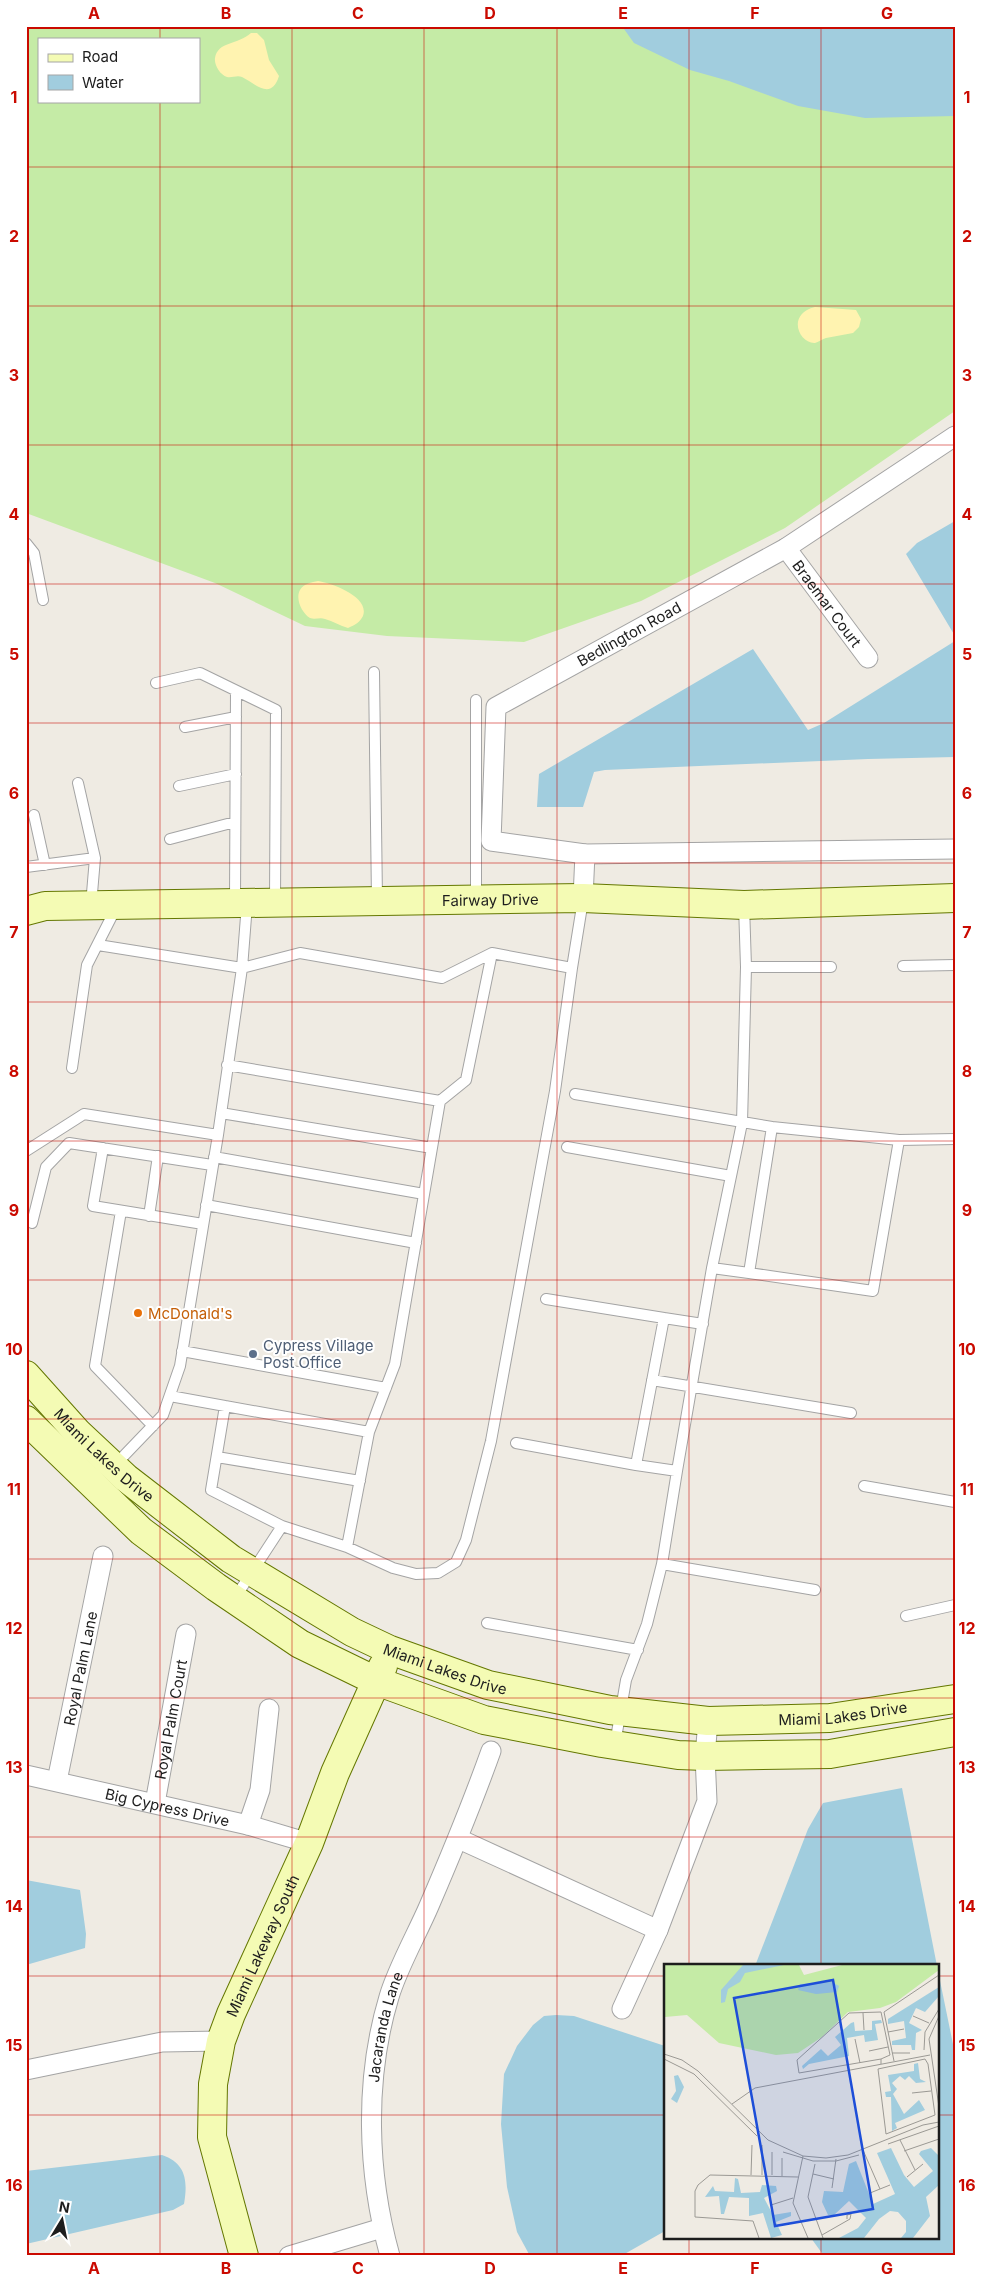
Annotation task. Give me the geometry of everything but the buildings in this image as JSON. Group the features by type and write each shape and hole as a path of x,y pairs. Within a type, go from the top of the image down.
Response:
{"main road":[{"name":"Fairway Drive","path":"26,911 44,906 275,902 583,898 744,905 955,898"},
{"name":"Miami Lakes Drive","path":"26,1375 78,1433 141,1531 234,1599 300,1644 376,1681 484,1720 678,1755 830,1754 955,1732"},
{"name":"Miami Lakes Drive","path":"26,1420 105,1476 126,1478 231,1559 352,1632 390,1650 488,1685 619,1711 708,1721 830,1718 955,1699"},
{"name":"Miami Lakeway South","path":"244,2256 212,2137 213,2084 221,2041 231,2014 309,1843 335,1773 390,1650"}],"street":[{"name":"Bedlington Road","path":"955,436 786,548 496,707 491,842 585,854 955,849"},
{"name":"Braemar Court","path":"786,548 868,658"},
{"path":"583,898 585,854"},
{"name":"Royal Palm Lane","path":"57,1780 103,1556"},
{"name":"Royal Palm Court","path":"155,1803 186,1634"},
{"path":"248,1825 260,1790 269,1709"},
{"path":"622,2009 658,1930 707,1801 706,1756 708,1721"},
{"name":"Jacaranda Lane","path":"390,2256 382,2228 371,2150 378,2050 389,1996 459,1839 492,1751"},
{"name":"Big Cypress Drive","path":"26,1775 57,1780 248,1825 309,1843"},
{"path":"459,1839 658,1930"},
{"path":"26,2070 162,2042 221,2041"},
{"path":"289,2256 382,2228"}],"lane":[{"path":"26,543 34,553 43,600"},
{"path":"374,672 377,901"},
{"path":"156,683 200,673 276,710 275,902"},
{"path":"105,1476 163,1415 180,1366 218,1135 242,968 241,903 236,822 236,691"},
{"path":"476,700 476,900"},
{"path":"185,727 236,717"},
{"path":"179,786 236,774"},
{"path":"78,783 95,858 91,905"},
{"path":"34,815 45,865"},
{"path":"170,839 236,822"},
{"path":"26,868 95,858"},
{"path":"225,1406 211,1490 282,1526 347,1548 393,1568 416,1574 438,1573 456,1562 466,1540 491,1440 555,1091 583,898"},
{"path":"72,1068 87,965 118,905"},
{"path":"615,1745 619,1711 626,1680 638,1650 662,1564 712,1268 742,1123 746,967 744,905"},
{"path":"98,945 242,968 300,953 442,978 492,953 572,968"},
{"path":"347,1548 369,1432 395,1364 440,1102 466,1080 492,953"},
{"path":"902,966 955,965"},
{"path":"746,967 831,967"},
{"path":"227,1065 440,1102"},
{"path":"575,1094 772,1127 900,1140 955,1139"},
{"path":"221,1113 432,1148"},
{"path":"26,1151 84,1114 218,1135"},
{"path":"749,1273 772,1127"},
{"path":"712,1268 873,1292 900,1140"},
{"path":"32,1223 46,1167 69,1142 158,1156 213,1161 424,1194"},
{"path":"567,1147 731,1176"},
{"path":"103,1148 94,1206 203,1224"},
{"path":"149,1216 158,1156"},
{"path":"206,1205 416,1244"},
{"path":"121,1211 95,1366 153,1426"},
{"path":"546,1299 703,1324"},
{"path":"636,1465 664,1318"},
{"path":"182,1351 386,1388"},
{"path":"652,1380 850,1413"},
{"path":"170,1396 369,1432"},
{"path":"516,1443 677,1472"},
{"path":"216,1457 360,1481"},
{"path":"864,1486 955,1502"},
{"path":"234,1599 282,1526"},
{"path":"662,1564 815,1590"},
{"path":"906,1616 955,1605"},
{"path":"487,1623 638,1650"}],"green space":[{"path":"26,26 955,26 955,411 785,528 641,601 524,642 387,636 305,626 215,583 26,513"}],"sand":[{"path":"251,33 257,33 264,40 269,60 279,76 272,88 263,88 240,76 227,77 217,67 215,58 220,49"},
{"path":"815,307 856,310 861,319 859,327 853,333 826,338 815,343 809,342 800,334 798,322 806,311"},
{"path":"318,581 340,588 356,597 364,609 360,620 348,628 328,620 321,618 312,619 307,616 300,606 298,597 300,590 303,586"}],"water":[{"path":"624,26 955,26 955,116 865,118 798,106 729,81 690,70 634,43 624,29"},
{"path":"955,521 955,636 906,554 917,543"},
{"path":"955,641 955,757 605,770 594,772 583,807 537,807 539,774 753,649 808,730 824,723"},
{"path":"902,1788 937,1964 756,1964 808,1829 823,1803"},
{"path":"26,1880 80,1890 86,1934 85,1948 26,1965"},
{"path":"938,1971 955,2054 955,2256 824,2256 812,2240 938,2240"},
{"path":"544,2016 574,2016 664,2046 664,2232 621,2256 530,2256 517,2232 507,2187 501,2124 504,2074 517,2046 533,2025"},
{"path":"162,2155 176,2163 184,2174 186,2188 184,2204 173,2210 26,2244 26,2171"}],"place":[{"name":"McDonald's","path":"138,1313"},
{"name":"Cypress Village Post Office","path":"253,1354"}]}
